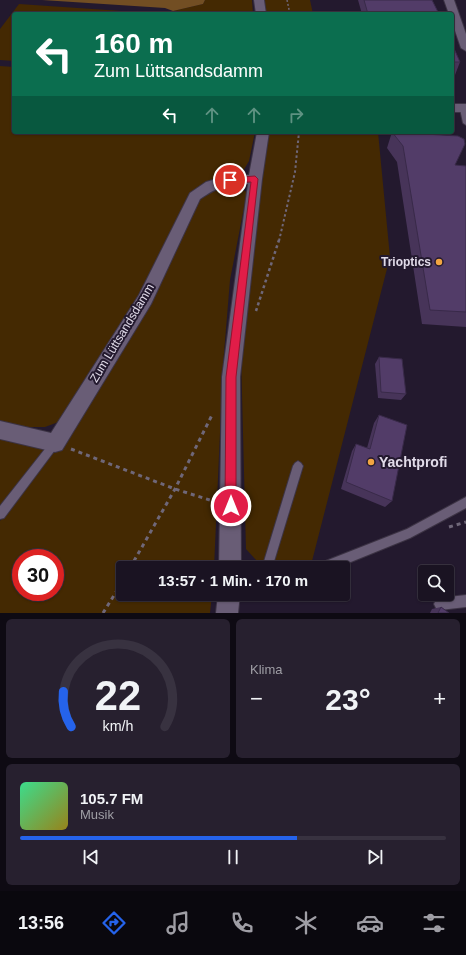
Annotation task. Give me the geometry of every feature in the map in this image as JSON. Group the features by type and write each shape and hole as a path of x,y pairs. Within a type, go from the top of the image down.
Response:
{"street":[{"path":"259,0 261,12"},
{"path":"449,0 453,12"},
{"path":"454,14 466,48"},
{"path":"230,561 231,377 255,179 263,134"},
{"name":"Zum Lüttsandsdamm","path":"55,443 145,299 195,196 211,185 230,180 255,179"},
{"path":"0,430 55,443"},
{"path":"226,613 228,601"}],"lane":[{"path":"460,108 466,123"},
{"name":"Zum Lüttsandsdamm","path":"0,514 55,443"},
{"path":"269,561 298,466"},
{"path":"340,561 410,533 466,502"},
{"path":"440,604 466,601"}],"path":[{"path":"287,0 290,12"},
{"path":"55,443 169,486 231,506"},
{"path":"103,613 116,592"}],"shaded area":[{"path":"42,0 205,0 203,4 173,11 165,8"},
{"path":"205,0 252,0 253,12 173,11 203,4"},
{"path":"264,0 310,0 313,12 266,12"},
{"path":"19,4 137,12 13,12"},
{"path":"12,13 12,61 0,60 0,29"},
{"path":"0,66 12,67 12,134 255,134 249,161 243,171 200,188 141,301 61,421 45,427 27,427 0,421"},
{"path":"269,134 378,134 390,257 312,561 257,561 246,549 241,355 245,300"},
{"path":"232,185 247,192 230,280 223,365 214,561 116,561 116,601 211,601 210,613 0,613 0,521 59,445 196,200 215,187"},
{"path":"0,434 49,444 0,506"}],"building":[{"path":"364,0 432,0 438,12 367,12"},
{"path":"454,48 460,62 454,62"},
{"name":"Trioptics","path":"394,134 458,136 464,139 465,144 455,165 466,166 466,312 430,310 403,146"},
{"path":"379,357 402,359 406,394 381,392"},
{"name":"Yachtprofi","path":"379,415 407,425 392,501 346,482 356,444 370,449"},
{"path":"441,607 449,613 438,613"}],"place":[{"name":"Trioptics","path":"439,262"},
{"name":"Yachtprofi","path":"371,462"}],"route":[{"path":"230,180 255,179 231,377 231,506"}]}
